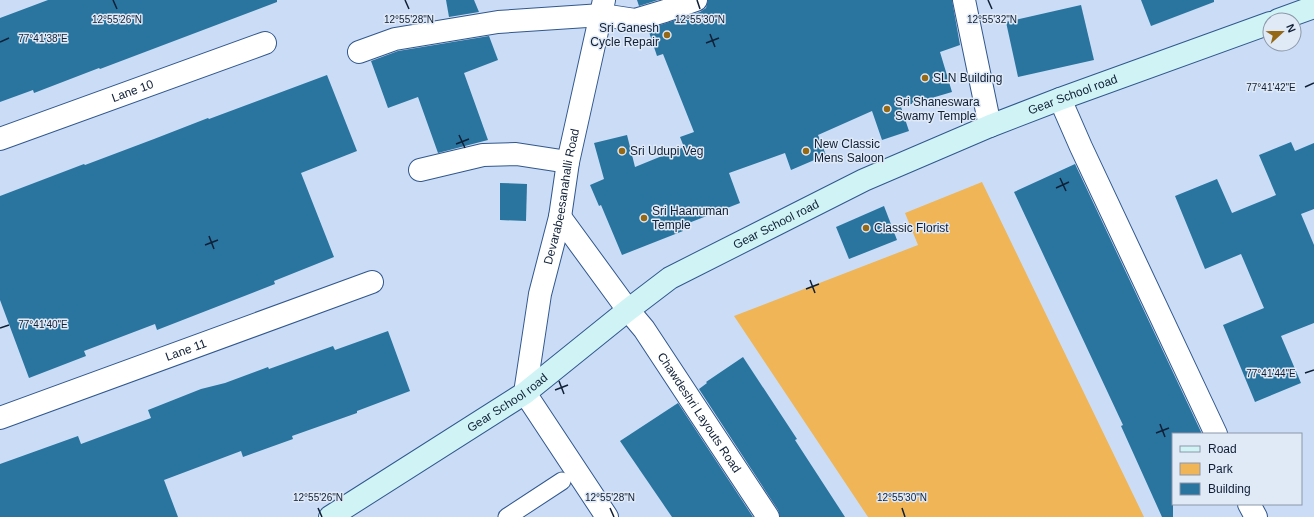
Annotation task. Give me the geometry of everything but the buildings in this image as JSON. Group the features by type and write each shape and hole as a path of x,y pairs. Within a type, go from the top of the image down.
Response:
{"main road":[{"path":"1300,12 1314,7"},
{"name":"Gear School road","path":"330,517 525,393 670,278 864,180 990,126 1262,26"}],"street":[{"path":"359,52 395,39 498,22 603,8 635,20 696,0"},
{"path":"964,0 990,126"},
{"name":"Devarabeesanahalli Road","path":"525,393 540,294 560,217 568,162 603,8"},
{"name":"Lane 10","path":"0,139 265,43"},
{"path":"1060,99 1081,147 1216,433"},
{"path":"420,170 483,155 516,154 568,162"},
{"name":"Chawdeshri Layouts Road","path":"560,217 628,310 644,329 768,517"},
{"name":"Lane 11","path":"0,418 372,282"},
{"path":"525,393 607,517"},
{"path":"1250,505 1256,517"}],"lane":[{"path":"507,517 562,481"}],"green space":[{"path":"982,182 1144,517 868,517 734,316 918,245 905,213"}],"place":[{"name":"Sri Ganesh Cycle Repair","path":"667,35"},
{"name":"SLN Building","path":"925,78"},
{"name":"Sri Shaneswara Swamy Temple","path":"887,109"},
{"name":"Sri Udupi Veg","path":"622,151"},
{"name":"New Classic Mens Saloon","path":"806,151"},
{"name":"Sri Haanuman Temple","path":"644,218"},
{"name":"Classic Florist","path":"866,228"}]}
